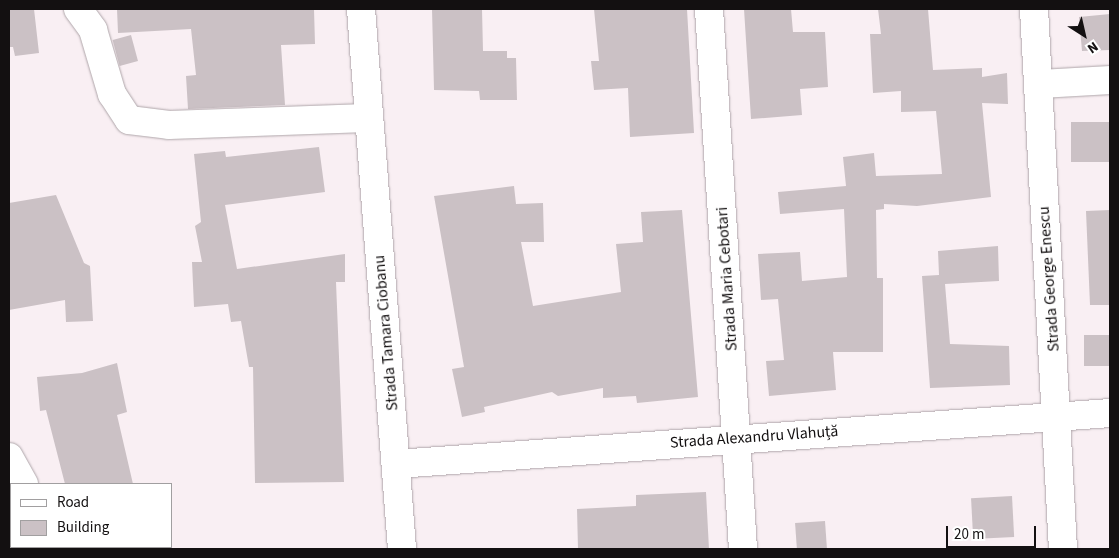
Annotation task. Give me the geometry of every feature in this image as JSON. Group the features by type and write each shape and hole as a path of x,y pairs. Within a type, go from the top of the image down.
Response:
{"street":[{"path":"78,9 93,30 112,94 129,120 170,125 367,118"},
{"name":"Strada Tamara Ciobanu","path":"361,9 367,118 397,464 402,549"},
{"name":"Strada Maria Cebotari","path":"709,9 738,439 743,549"},
{"name":"Strada George Enescu","path":"1034,9 1041,84 1043,191 1058,415 1063,549"},
{"path":"1041,84 1110,80"},
{"name":"Strada Аlexandru Vlahuță","path":"397,464 1110,412"},
{"path":"9,457 23,483"}],"building":[{"path":"9,9 34,9 39,53 15,56 13,47 9,47"},
{"path":"117,9 314,9 315,44 281,45 285,105 188,109 186,76 196,75 191,29 118,33"},
{"path":"432,9 482,9 483,51 507,51 507,58 516,58 517,100 480,100 479,91 434,90"},
{"path":"594,9 687,9 694,133 630,137 628,88 594,90 591,61 599,61"},
{"path":"744,9 791,9 793,32 825,32 828,87 800,89 802,115 751,119"},
{"path":"878,9 928,9 933,70 982,68 982,77 1007,73 1008,104 982,103 991,197 917,206 884,204 884,209 876,210 877,278 883,278 883,352 833,352 836,390 769,396 766,361 784,360 778,299 761,300 758,254 800,252 802,281 847,277 844,209 780,214 778,192 846,186 843,157 874,153 876,176 942,174 936,111 901,112 901,91 873,93 870,34 881,34"},
{"path":"1110,14 1110,50 1082,51 1079,17"},
{"path":"131,35 138,61 120,66 113,40"},
{"path":"1071,122 1110,122 1110,162 1071,162"},
{"path":"319,147 325,192 225,205 237,269 345,254 345,282 336,282 344,482 255,483 253,367 249,367 241,321 231,322 228,304 194,307 192,262 202,262 195,226 201,222 194,154 225,151 226,157"},
{"path":"514,186 516,204 543,203 544,242 521,242 533,306 621,292 616,244 643,242 641,212 682,210 698,397 637,403 636,396 603,398 603,388 558,396 552,392 484,407 485,412 462,417 452,369 464,367 434,196"},
{"path":"56,195 84,263 90,266 93,321 66,322 65,300 9,310 9,203"},
{"path":"1110,210 1110,305 1090,305 1086,211"},
{"path":"998,246 999,281 945,284 950,344 1009,346 1010,385 930,388 922,276 939,275 938,251"},
{"path":"1084,335 1110,335 1110,366 1084,366"},
{"path":"117,363 127,412 117,415 133,483 65,483 46,410 40,411 37,377 82,373"},
{"path":"706,492 709,549 578,549 577,509 636,506 636,495"},
{"path":"1012,496 1014,537 973,539 971,498"},
{"path":"825,521 827,549 797,549 795,523"}]}
